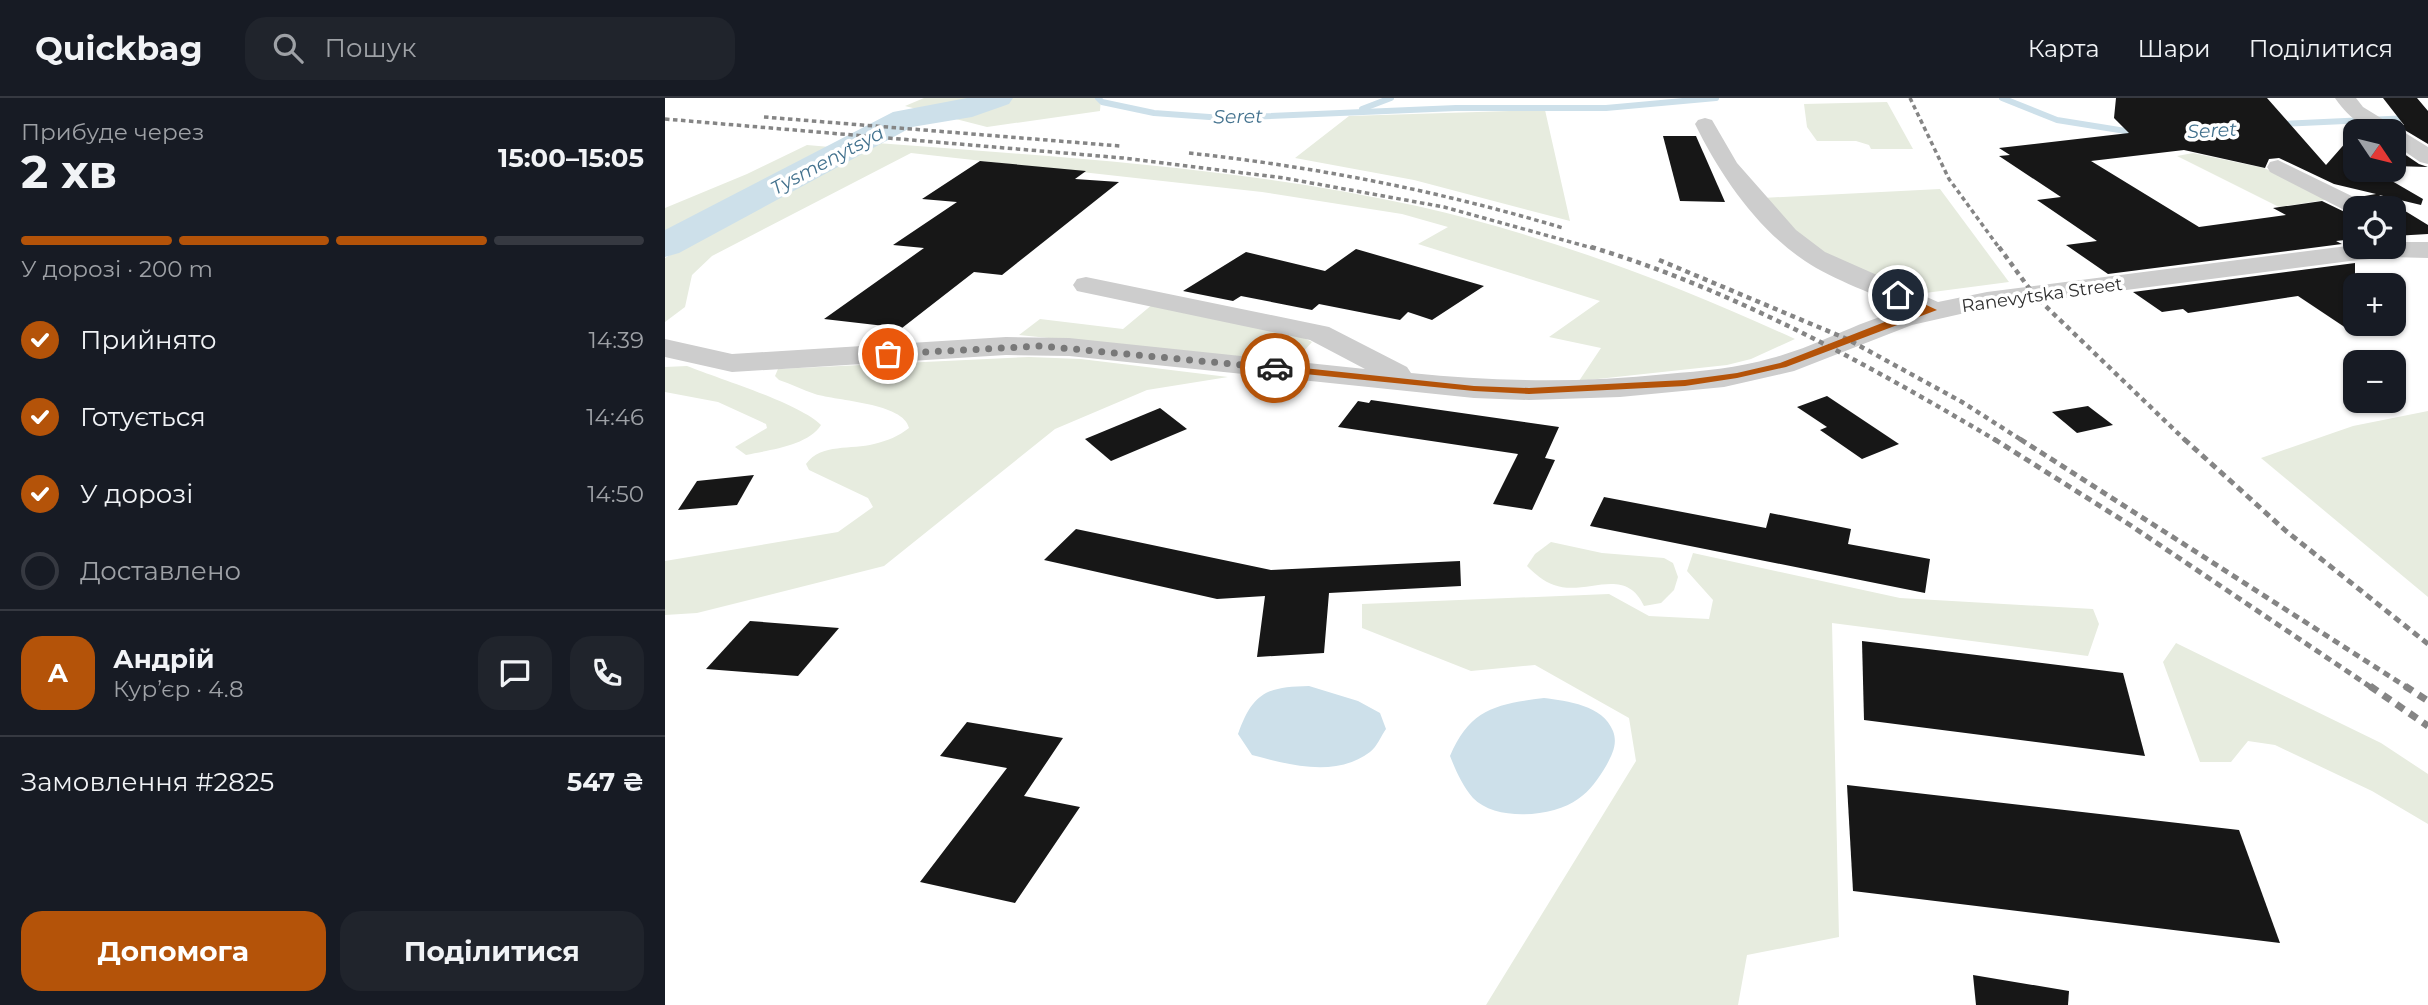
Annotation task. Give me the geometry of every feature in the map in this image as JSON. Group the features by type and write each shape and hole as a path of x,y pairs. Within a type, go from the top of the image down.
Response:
{"street":[{"path":"2345,98 2370,119"},
{"path":"1705,124 1727,166 1787,235 1816,257 1933,310"},
{"path":"2406,143 2428,157"},
{"path":"2278,167 2343,200"},
{"path":"2406,238 2426,249"},
{"name":"Ranevytska Street","path":"665,348 702,359 743,363 1006,346 1069,347 1474,388 1560,391 1724,378 1783,365 1903,318 1987,300 2350,253 2426,249"},
{"name":"Ranevytska Street","path":"1086,285 1319,333 1415,382"}],"shaded area":[{"path":"924,98 1101,98 1100,111 987,127 905,106"},
{"path":"1887,102 1913,149 1871,149 1869,145 1856,141 1817,141 1807,127 1804,104"},
{"path":"1545,110 1570,221 1414,180 1295,158 1349,116"},
{"path":"877,143 1149,165 1283,182 1417,206 1562,246 1657,280 1795,339 1751,359 1727,365 1579,381 1601,348 1549,337 1600,301 1418,244 1448,227 1402,214 1262,192 911,153 712,256 692,275 685,307 665,322 665,258 718,226"},
{"path":"807,145 830,147 665,236 665,208 747,174"},
{"path":"2193,153 2264,168 2331,199 2279,207 2177,156"},
{"path":"1940,189 2009,282 1910,295 1822,257 1762,198"},
{"path":"1153,304 1298,335 1312,342 1293,363 1019,335 1040,319 1123,329"},
{"path":"1029,357 1081,359 1228,377 1147,390 1055,429 884,566 697,613 665,615 665,561 838,532 873,507 868,498 809,470 806,464 812,457 828,450 865,446 893,438 909,428 904,420 883,408 815,394 779,380 775,376 778,369"},
{"path":"687,366 777,400 821,425 807,438 797,442 746,455 735,447 767,428 766,424 718,402 665,392 665,367"},
{"path":"2428,411 2428,597 2261,458 2353,426"},
{"path":"1551,542 1602,553 1664,558 1673,563 1678,577 1674,590 1661,603 1644,606 1636,594 1616,584 1566,588 1550,584 1527,566 1535,554"},
{"path":"1693,553 1900,598 2093,609 2099,624 2088,656 1832,623 1839,937 1747,955 1738,1005 1486,1005 1636,761 1629,718 1535,665 1471,671 1362,628 1362,604 1609,594 1649,616 1709,619 1713,600 1687,571"},
{"path":"2176,643 2381,743 2428,774 2428,824 2372,791 2275,745 2248,741 2231,762 2200,762 2163,662"}],"water":[{"path":"1309,686 1358,701 1380,713 1386,729 1372,750 1356,760 1327,767 1297,765 1252,755 1238,734 1256,701 1263,695 1282,688"},
{"path":"1544,698 1583,706 1601,715 1608,722 1613,731 1615,745 1606,766 1582,796 1555,810 1510,814 1483,806 1466,788 1450,756 1458,740 1466,728 1486,712 1512,703"}],"building":[{"path":"2116,98 2267,98 2326,165 2343,146 2343,182 2394,182 2423,199 2421,205 2406,201 2406,196 2365,196 2376,194 2334,184 2279,158 2269,159 2265,168 2184,150 2091,161 2199,227 2286,215 2273,208 2322,201 2343,211 2343,240 2336,241 2342,244 2108,274 2066,245 2097,241 2037,200 2061,197 1999,156 2010,155 1999,148 2129,133 2114,118"},
{"path":"2383,98 2417,98 2428,111 2428,144 2406,131 2406,119 2399,119"},
{"path":"1663,136 1696,136 1725,202 1680,201"},
{"path":"2406,155 2419,164 2428,167 2406,166"},
{"path":"980,161 1086,171 1075,179 1119,182 1002,275 974,272 902,328 824,319 924,248 893,245 957,202 922,199"},
{"path":"2406,212 2428,225 2428,234 2406,235"},
{"path":"1356,249 1484,286 1432,320 1408,312 1400,320 1319,304 1312,310 1241,296 1233,301 1183,291 1246,252 1325,271"},
{"path":"2355,263 2355,273 2343,273 2343,326 2298,296 2188,313 2183,309 2162,312 2133,292"},
{"path":"1827,396 1899,444 1862,459 1820,430 1827,427 1797,407"},
{"path":"1371,400 1559,427 1545,458 1555,460 1532,510 1493,504 1518,454 1338,427 1358,401 1369,403"},
{"path":"2088,406 2113,425 2077,433 2052,412"},
{"path":"1160,408 1187,429 1111,461 1085,439"},
{"path":"754,475 737,505 678,510 697,481"},
{"path":"1604,497 1766,528 1770,513 1851,529 1848,544 1930,559 1925,593 1590,526"},
{"path":"1076,529 1271,570 1460,561 1461,586 1329,593 1324,653 1257,657 1265,596 1217,599 1044,560"},
{"path":"750,621 839,628 798,676 706,669"},
{"path":"1862,641 2123,673 2145,756 1864,720"},
{"path":"967,722 1063,738 1024,796 1080,807 1015,903 920,882 1007,768 940,756"},
{"path":"1847,785 2239,830 2280,943 1853,891"},
{"path":"1973,975 2069,991 2068,1005 1976,1005"}],"waterway":[{"name":"Tysmenytsya","path":"665,245 904,119 961,110 998,98"},
{"name":"Seret","path":"1098,98 1102,102 1154,113 1223,118 1456,108 1606,108 1716,98"},
{"path":"1362,109 1391,98"},
{"name":"Seret","path":"2002,98 2057,120 2138,133"},
{"name":"Seret","path":"2278,124 2410,118"}],"railway":[{"path":"1910,98 1949,179 2000,249"},
{"path":"764,117 1120,146"},
{"path":"665,119 1123,158 1284,178 1444,207 1596,249"},
{"path":"1189,153 1284,165 1377,182 1471,203 1563,228"},
{"path":"1591,247 1697,285 1749,307 1900,385 1997,441"},
{"path":"1999,247 2034,295 2186,441"},
{"path":"1659,260 1847,339 1962,402 2023,441"},
{"path":"1994,439 2130,525 2372,688"},
{"path":"2020,439 2408,688"},
{"path":"2184,439 2286,531 2428,644"},
{"path":"2370,686 2428,726"},
{"path":"2405,686 2428,701"}],"way so far":[{"path":"888,354 1006,346 1069,347 1275,368"}],"route":[{"path":"1275,368 1529,391 1571,391 1685,383 1737,376 1783,365 1903,318 1933,310 1898,295"}]}
